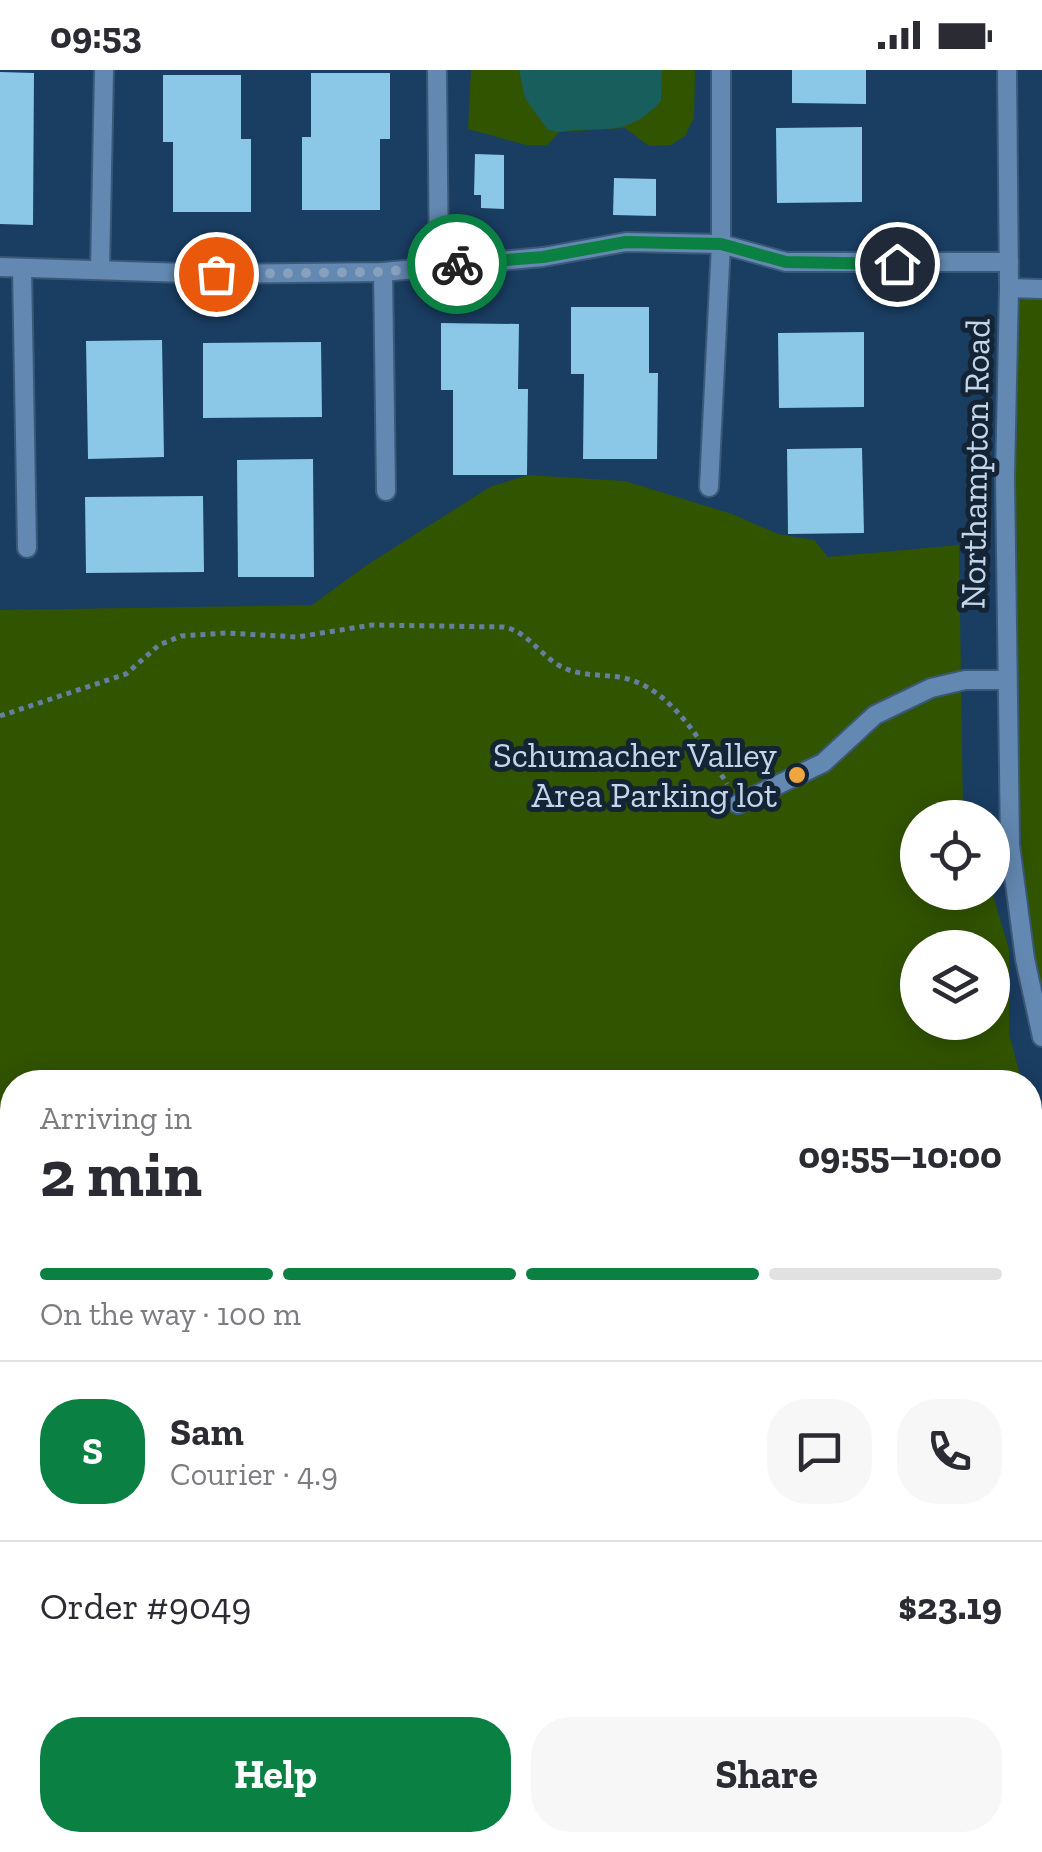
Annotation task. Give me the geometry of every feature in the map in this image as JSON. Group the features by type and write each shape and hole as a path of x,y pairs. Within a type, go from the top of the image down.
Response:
{"street":[{"path":"100,270 104,70"},
{"path":"437,70 438,266"},
{"path":"709,487 721,244 721,70"},
{"name":"Northampton Road","path":"1007,70 1006,680 1012,858 1025,959 1042,1037"},
{"path":"0,267 216,274 383,272 543,257 626,242 721,244 786,262 1009,262"},
{"path":"22,268 27,548"},
{"path":"383,272 386,491"},
{"path":"1009,288 1042,288"},
{"path":"738,804 823,764 875,715 931,688 965,680 1006,680"}],"path":[{"path":"0,716 126,674 159,645 180,636 226,633 298,637 372,625 504,627 523,634 542,654 574,673 623,678 663,700 703,744 738,804"}],"green space":[{"path":"471,70 695,70 694,118 685,136 671,145 649,146 625,128 559,132 548,145 526,145 468,129"},
{"path":"1009,288 1042,289 1042,1037 1010,845"},
{"path":"527,475 625,481 732,514 778,534 814,540 828,557 959,545 963,800 900,800 900,910 997,910 1003,930 900,930 900,1040 1010,1038 1019,1070 0,1070 0,610 312,605 490,487"}],"shaded area":[{"path":"519,70 662,70 661,101 625,126 548,130 525,98"}],"building":[{"path":"792,70 866,70 866,104 792,103"},
{"path":"0,72 34,73 33,225 0,224"},
{"path":"311,73 390,73 390,139 380,139 380,210 302,210 302,137 311,137"},
{"path":"163,75 241,75 241,139 251,139 251,212 173,212 173,142 163,142"},
{"path":"862,127 862,202 777,203 776,128"},
{"path":"475,154 504,155 504,209 481,208 481,195 474,195"},
{"path":"614,178 656,179 656,216 613,215"},
{"path":"571,307 649,307 649,373 658,373 657,459 583,459 584,374 571,374"},
{"path":"441,323 519,324 518,389 528,389 527,475 453,475 453,390 441,390"},
{"path":"864,332 864,407 779,408 778,333"},
{"path":"162,340 164,457 88,459 86,341"},
{"path":"321,342 322,417 203,418 203,343"},
{"path":"862,448 864,533 788,534 787,449"},
{"path":"313,459 314,577 238,577 237,460"},
{"path":"203,496 204,572 86,573 85,497"}],"way so far":[{"path":"216,274 383,272 457,264"}],"place":[{"name":"Schumacher Valley Area Parking lot","path":"797,775"}],"route":[{"path":"457,264 543,257 626,242 721,244 786,262 897,264"}]}
